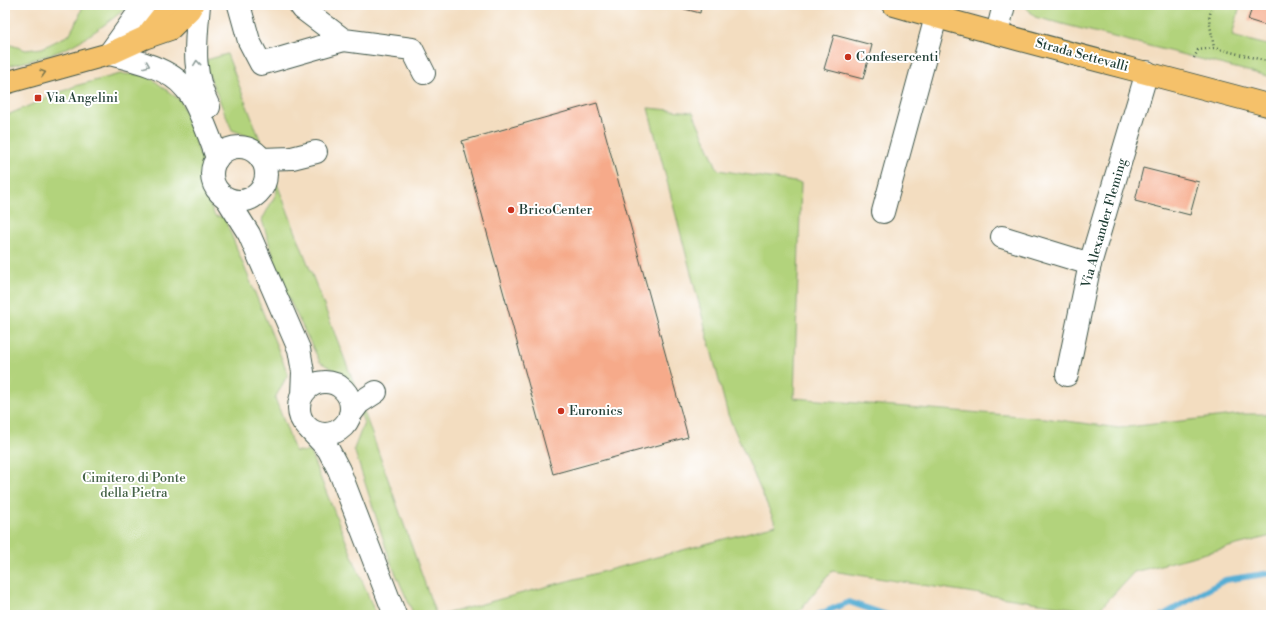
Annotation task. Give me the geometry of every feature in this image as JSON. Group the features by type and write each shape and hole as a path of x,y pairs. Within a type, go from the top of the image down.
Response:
{"main road":[{"path":"144,38 170,5"},
{"path":"5,83 109,54 144,38 170,29 192,5"},
{"name":"Strada Settevalli","path":"894,5 1271,106"}],"street":[{"path":"144,5 109,54 139,62 165,72 178,80 194,101 213,143 217,160"},
{"path":"199,5 196,53 199,82 204,97 224,138 235,148"},
{"path":"240,5 249,40 261,64 344,40 412,49 424,73"},
{"path":"300,5 303,9 344,40"},
{"path":"997,33 1004,5"},
{"path":"882,212 936,17"},
{"name":"Via Alexander Fleming","path":"1067,375 1090,264 1147,72"},
{"path":"235,148 250,150 256,154 263,168 263,185 259,192 253,197 235,201 221,194 216,188 212,174 213,166 222,154 235,148"},
{"path":"263,168 276,168 292,158 316,152"},
{"path":"249,234 249,211 253,197"},
{"path":"227,198 249,234 299,349 303,372 302,395"},
{"path":"1002,237 1090,264"},
{"path":"299,349 313,367 328,382"},
{"path":"339,470 344,423 351,407 350,399 341,387 328,382 320,382 306,389 302,395 299,402 300,418 304,425 328,449 339,470 395,615"},
{"path":"310,430 324,434 332,433 344,423"}],"path":[{"path":"1212,5 1209,19 1214,48"},
{"path":"1194,58 1198,50 1214,48 1271,62"}],"green space":[{"path":"83,5 130,5 107,23 74,45 43,57 5,67 5,43 26,50 42,48 69,35 79,17"},
{"path":"1026,5 1240,5 1232,36 1271,46 1271,77 1035,17"},
{"path":"227,54 355,386 436,615 414,615 391,563 354,449 364,423 346,377 320,362 283,287 262,220 277,192 258,140 232,130 203,61"},
{"name":"Cimitero di Ponte della Pietra","path":"120,74 147,75 181,101 207,174 203,190 215,216 224,217 288,374 275,398 295,451 310,452 376,615 5,615 5,116 75,86"},
{"path":"648,108 693,112 718,170 801,183 794,398 1044,418 1119,428 1243,414 1271,414 1271,536 1134,572 1097,612 832,571 799,611 783,615 441,615 776,525 728,415"}],"building":[{"path":"669,5 701,5 700,13"},
{"path":"1253,5 1271,5 1271,27 1248,20"},
{"name":"Confesercenti","path":"834,35 872,45 863,79 824,69"},
{"path":"597,103 688,437 553,474 462,141"},
{"path":"1143,168 1199,182 1190,215 1135,201"}],"waterway":[{"path":"1163,615 1225,580 1271,573"},
{"path":"817,615 849,602 887,615"}],"place":[{"name":"Confesercenti","path":"848,57"},
{"name":"Via Angelini","path":"38,98"},
{"name":"BricoCenter","path":"511,210"},
{"name":"Euronics","path":"561,411"}]}
